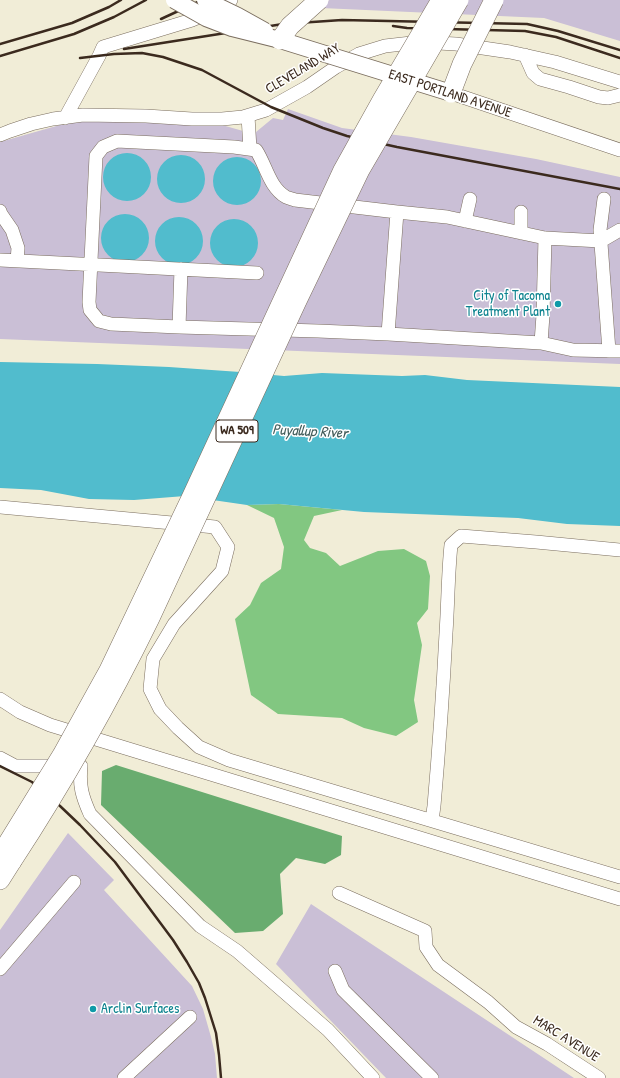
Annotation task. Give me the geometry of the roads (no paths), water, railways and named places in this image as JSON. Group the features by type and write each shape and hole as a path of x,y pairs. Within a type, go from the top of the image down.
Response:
{"highway":[{"path":"280,40 290,26 319,0"},
{"name":"WA 509","path":"0,880 5,857 109,670 192,496 343,170 441,0"},
{"name":"WA 509","path":"5,857 64,778 104,709 150,618 293,310 360,170 459,0"},
{"path":"456,95 462,64 494,0"}],"main road":[{"name":"EAST PORTLAND AVENUE","path":"174,0 206,18 232,28 280,40 456,95"},
{"name":"EAST PORTLAND AVENUE","path":"205,0 238,16 280,40"}],"street":[{"path":"65,118 103,47 192,20 228,5 231,0"},
{"name":"CLEVELAND WAY","path":"0,135 31,124 83,115 222,119 248,116 266,110 307,87 336,67 359,54 385,46 420,42 456,44 510,52 555,62 620,82"},
{"path":"525,55 533,74 540,79 599,97 608,98 620,95"},
{"name":"EAST PORTLAND AVENUE","path":"456,95 620,150"},
{"path":"248,116 250,149"},
{"path":"604,198 600,230 601,241 614,351 573,350 540,343 388,334 111,324 99,321 90,310 89,302 96,156 103,147 117,141 256,150 272,183 286,197 295,200 447,217 545,238 601,241 620,230"},
{"path":"465,220 470,199"},
{"path":"0,211 12,230 18,248 9,260"},
{"path":"388,334 397,212"},
{"path":"521,232 522,212"},
{"path":"540,343 543,315 545,238"},
{"path":"9,260 257,273"},
{"path":"178,327 181,269"},
{"path":"0,507 215,528 228,547 222,571 174,624 153,659 150,688 160,709 199,747 229,760 620,877"},
{"path":"432,820 441,718 451,545 461,536 620,550"},
{"path":"0,699 20,712 50,725 620,899"},
{"path":"0,758 15,766 81,766 80,780 83,798 90,814 200,926 236,951 328,1030 373,1078"},
{"path":"0,968 74,882"},
{"name":"MARC AVENUE","path":"340,893 424,931 426,947 438,965 488,1002 516,1027 547,1044 599,1078"},
{"path":"335,971 343,990 432,1078"},
{"path":"124,1078 190,1017"}],"water":[{"path":"122,153 132,153 144,160 151,172 151,182 144,194 132,201 122,201 114,197 107,190 103,182 103,172 107,164 114,157"},
{"path":"176,155 186,155 198,162 205,174 205,184 198,196 186,203 176,203 168,199 161,192 157,184 157,174 161,166 168,159"},
{"path":"232,157 242,157 254,164 261,176 261,186 254,198 242,205 232,205 224,201 217,194 213,186 213,176 217,168 224,161"},
{"path":"120,214 130,214 142,221 149,233 149,243 142,255 130,262 120,262 112,258 105,251 101,243 101,233 105,225 112,218"},
{"path":"174,217 184,217 196,224 203,236 203,246 196,258 184,265 174,265 166,261 159,254 155,246 155,236 159,228 166,221"},
{"path":"229,219 239,219 251,226 258,238 258,248 251,260 239,267 229,267 221,263 214,256 210,248 210,238 214,230 221,223"},
{"name":"Puyallup River","path":"0,362 169,367 284,376 322,373 402,376 425,375 467,380 620,387 620,526 567,524 518,518 364,512 279,504 247,505 185,496 134,500 89,499 41,490 0,488"}],"railway":[{"path":"0,44 72,23 109,7 121,0"},
{"path":"0,56 74,34 114,17 146,0"},
{"path":"161,19 202,0"},
{"path":"124,49 283,24 342,20 527,24 558,31 620,50"},
{"path":"393,26 407,28 525,31 556,37 620,58"},
{"path":"80,58 114,54 142,53 163,57 202,70 271,107 347,136 397,147 620,189"},
{"path":"0,766 32,782 80,825 115,862 173,940 199,983 205,998 216,1033 221,1078"}],"place":[{"name":"City of Tacoma Treatment Plant","path":"558,304"},
{"name":"Arclin Surfaces","path":"93,1009"}]}
